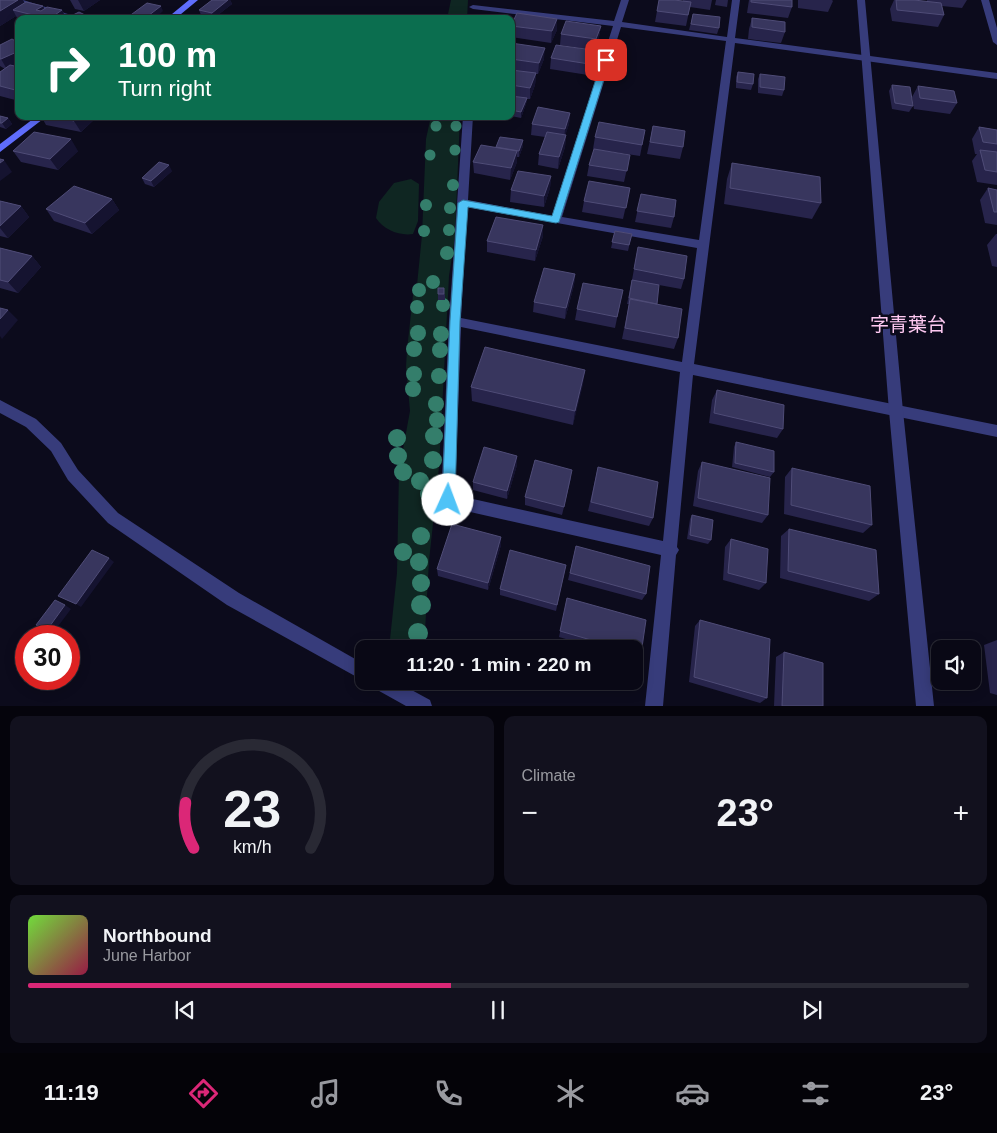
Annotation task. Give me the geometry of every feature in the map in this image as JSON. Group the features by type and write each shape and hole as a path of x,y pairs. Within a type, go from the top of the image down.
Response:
{"main road":[{"path":"175,15 194,0"},
{"path":"0,149 38,120"}],"street":[{"path":"16,0 67,15"},
{"path":"556,220 624,0"},
{"path":"654,706 671,550 687,368 736,0"},
{"path":"861,0 896,411 925,706"},
{"path":"985,0 997,42"},
{"path":"474,3 997,76"},
{"path":"468,120 455,321 448,500 671,550"},
{"path":"463,203 704,246"},
{"path":"455,321 997,431"},
{"path":"0,406 31,423 56,447 73,475 113,518 233,599 355,668"},
{"path":"389,690 403,701 424,706"}],"green space":[{"path":"451,0 468,0 467,15 448,15"},
{"path":"430,120 460,120 455,237 449,276 439,467 429,561 425,640 390,640 397,573 399,471 410,411 406,367 407,350 413,295 417,285 422,235 426,139"},
{"path":"411,179 419,184 418,221 413,234 397,233 383,226 376,218 379,202 394,183"}],"building":[{"path":"0,0 18,0 0,11"},
{"path":"212,0 228,0 212,13 199,10"},
{"path":"659,0 691,2 688,15 657,11"},
{"path":"751,0 792,0 792,7 751,2"},
{"path":"896,0 941,3 944,15 897,10"},
{"path":"26,2 43,6 36,10 41,11 47,7 62,10 55,15 33,15 13,10"},
{"path":"147,3 161,6 149,15 131,15"},
{"path":"79,12 85,15 73,15"},
{"path":"517,13 557,19 552,31 515,26"},
{"path":"693,14 720,17 719,28 691,24"},
{"path":"752,18 785,22 785,32 752,27"},
{"path":"566,21 601,26 596,39 561,34"},
{"path":"12,39 15,41 15,53 0,59 0,45"},
{"path":"515,44 545,48 539,63 515,60"},
{"path":"556,45 593,50 589,64 551,58"},
{"path":"10,65 15,66 15,90 0,86 0,72"},
{"path":"515,70 536,73 530,88 515,86"},
{"path":"738,72 754,74 753,84 737,82"},
{"path":"760,74 785,77 784,90 760,87"},
{"path":"892,85 910,87 913,106 895,103"},
{"path":"918,86 954,91 957,103 920,98"},
{"path":"515,96 527,98 521,112 515,111"},
{"path":"538,107 570,113 565,129 532,124"},
{"path":"0,116 8,118 0,123"},
{"path":"599,122 645,130 642,145 595,137"},
{"path":"653,126 685,131 683,147 650,142"},
{"path":"979,127 997,130 997,144 983,142"},
{"path":"34,132 71,139 50,159 13,151"},
{"path":"547,132 566,135 559,157 539,154"},
{"path":"500,137 523,140 519,151 496,147"},
{"path":"481,145 517,151 511,168 473,162"},
{"path":"594,149 630,155 627,171 589,165"},
{"path":"980,150 997,152 997,172 985,170"},
{"path":"159,162 169,165 151,181 142,178"},
{"path":"732,163 820,177 821,203 730,188"},
{"path":"518,171 551,176 544,196 511,190"},
{"path":"589,181 630,188 626,208 584,201"},
{"path":"74,186 112,199 85,223 46,209"},
{"path":"988,188 997,190 997,212 994,212"},
{"path":"641,194 676,200 674,217 637,211"},
{"path":"0,201 21,206 0,226"},
{"path":"496,217 543,225 536,250 487,241"},
{"path":"615,231 632,234 629,245 612,242"},
{"path":"638,247 687,256 684,279 634,269"},
{"path":"0,248 32,256 8,282 0,280"},
{"path":"544,268 575,274 566,308 534,302"},
{"path":"632,280 659,285 657,304 629,298"},
{"path":"583,283 623,290 617,317 577,309"},
{"path":"438,288 444,288 444,294 438,294"},
{"path":"630,299 682,309 678,338 625,328"},
{"path":"0,308 8,310 0,319"},
{"path":"485,347 585,370 575,411 471,387"},
{"path":"717,390 784,405 783,429 714,413"},
{"path":"736,442 774,451 774,472 735,463"},
{"path":"484,447 517,456 507,491 473,482"},
{"path":"535,460 572,470 564,507 525,497"},
{"path":"702,462 770,478 768,515 698,498"},
{"path":"598,467 658,482 653,518 591,502"},
{"path":"792,468 870,486 872,525 791,505"},
{"path":"692,515 713,520 711,540 690,535"},
{"path":"452,524 501,537 488,583 437,569"},
{"path":"789,529 876,550 879,594 788,571"},
{"path":"731,539 768,549 766,583 728,573"},
{"path":"576,546 650,566 646,594 570,573"},
{"path":"92,550 109,558 76,604 58,596"},
{"path":"510,550 566,565 557,605 500,589"},
{"path":"567,598 646,620 643,640 591,640 560,631"},
{"path":"55,600 65,605 51,625 36,625"},
{"path":"700,620 770,639 767,698 694,677"},
{"path":"784,652 823,663 823,706 782,706"}],"district":[{"name":"字青葉台","path":"908,324"}],"route":[{"path":"448,500 455,321 463,203 556,220 606,60"}]}
